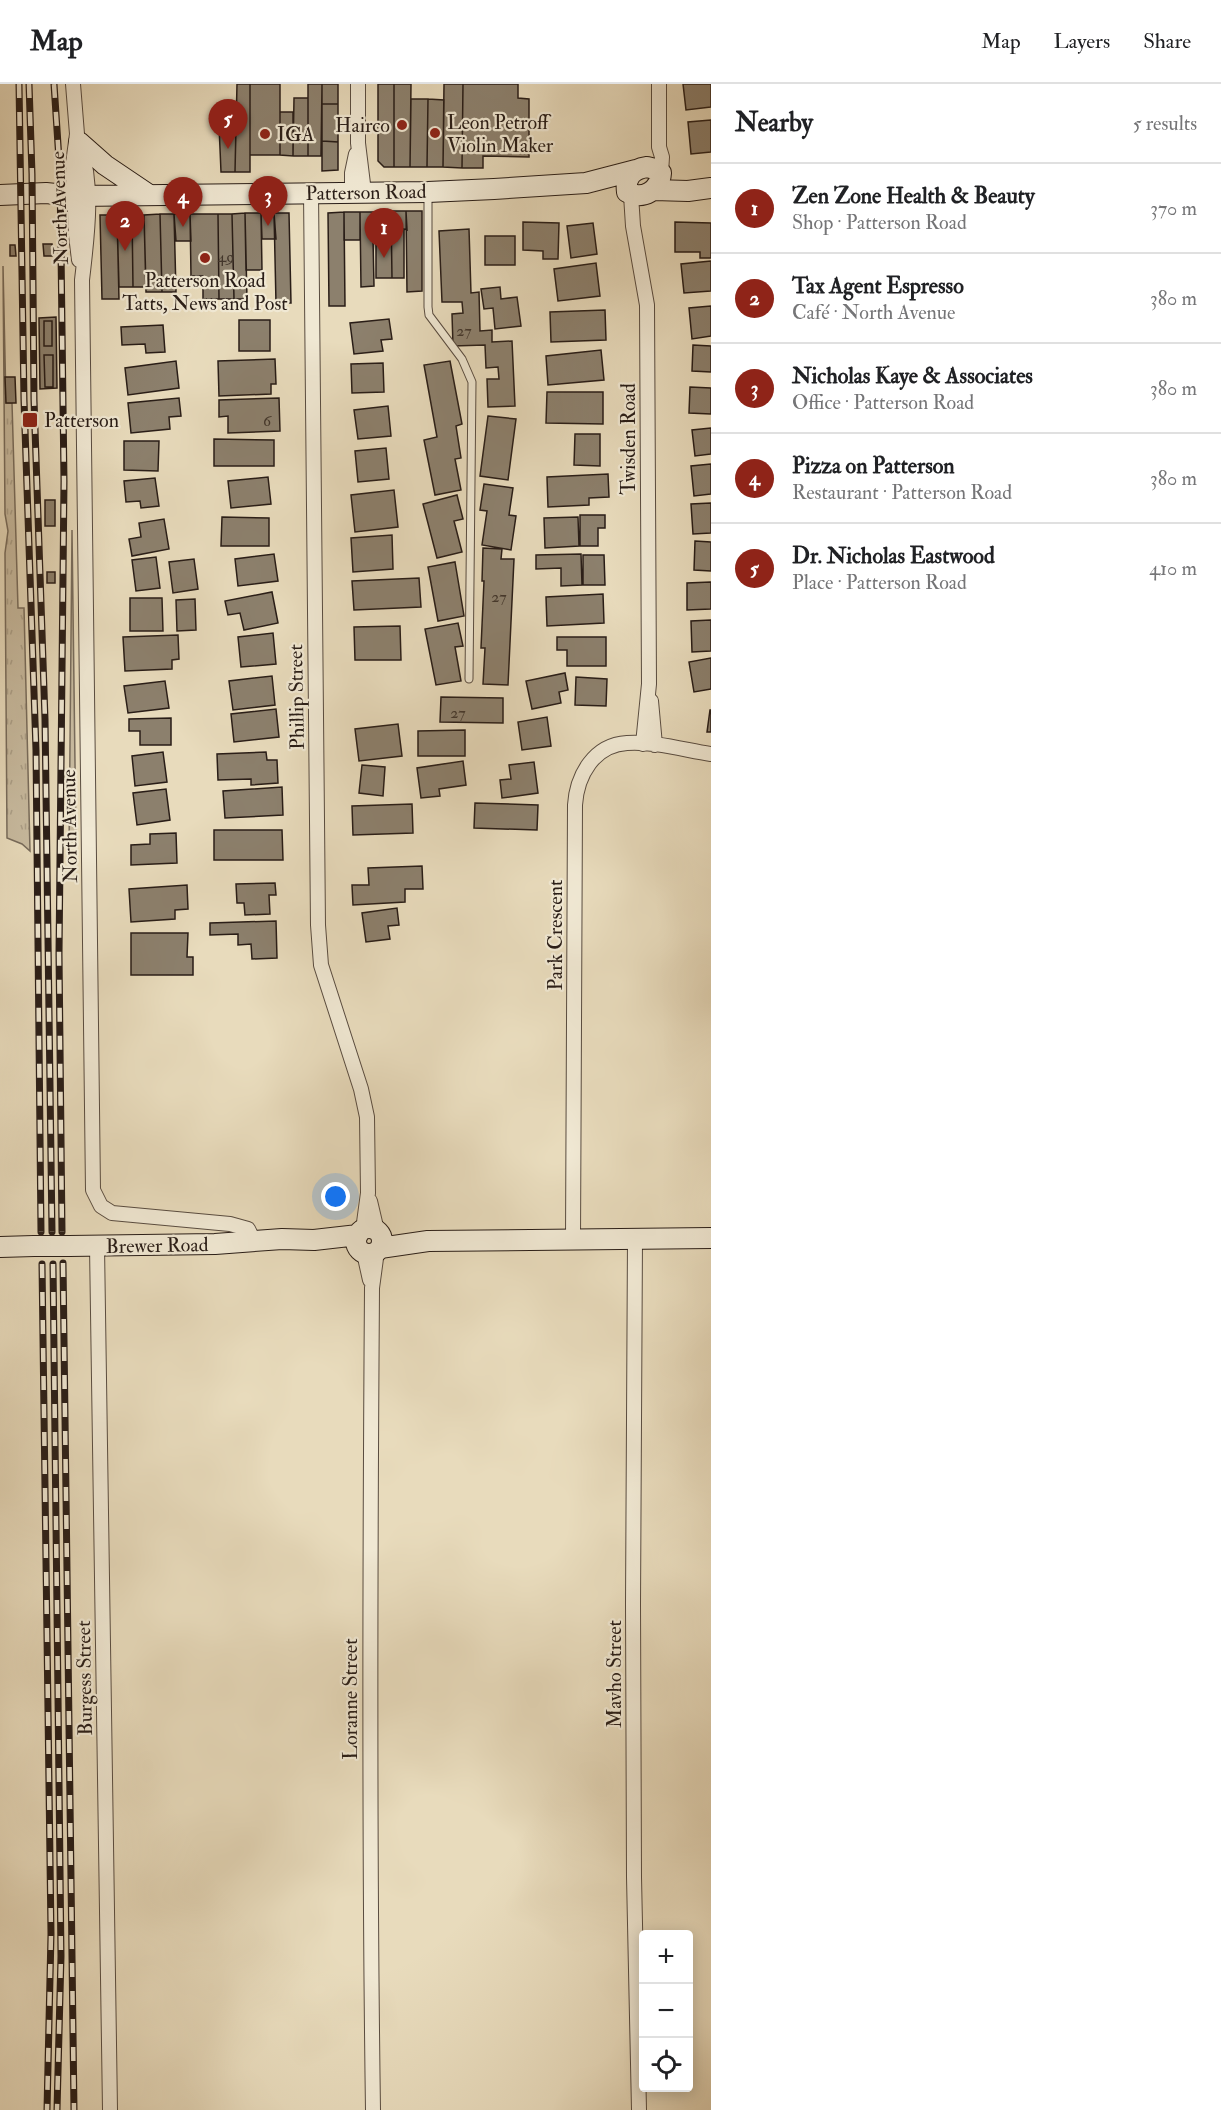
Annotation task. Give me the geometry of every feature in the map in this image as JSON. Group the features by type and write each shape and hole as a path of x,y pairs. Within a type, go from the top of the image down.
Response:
{"street":[{"name":"North Avenue","path":"73,84 78,138 86,163 81,196 87,235 82,280 93,1190 101,1206 112,1213 230,1224 248,1229 254,1241"},
{"path":"358,84 358,192"},
{"path":"652,175 631,173 627,181 629,194 639,195 652,175 659,147 659,84"},
{"path":"78,138 105,165 148,195"},
{"name":"Patterson Road","path":"0,195 428,192 585,183 652,175 711,187"},
{"name":"Patterson Road","path":"585,183 629,194"},
{"name":"Phillip Street","path":"311,192 319,943 321,965 361,1089 367,1117 370,1241"},
{"name":"Twisden Road","path":"629,194 647,305 649,745"},
{"name":"Patterson Road","path":"0,201 40,204 81,196"},
{"name":"Park Crescent","path":"573,1239 575,795 580,776 585,768 604,751 625,743 711,754"},
{"name":"Mavho Street","path":"635,1238 634,1830 639,2110"},
{"name":"Brewer Road","path":"0,1247 314,1240 711,1238"},
{"name":"Loranne Street","path":"370,1241 372,1288 369,1785 373,2110"},
{"name":"Burgess Street","path":"97,1246 110,2110"}],"lane":[{"path":"428,192 429,315 462,359 472,382 469,679"}],"green space":[{"path":"3,266 6,403 12,403 18,608 24,608 30,851 22,844 7,838 5,553 8,531 5,514"},
{"path":"72,530 76,842 69,852"}],"building":[{"path":"237,84 250,84 250,172 235,172"},
{"name":"IGA","path":"250,84 280,84 280,155 250,155"},
{"path":"308,84 322,84 321,156 308,156"},
{"path":"322,84 338,84 338,104 322,104"},
{"path":"378,84 394,84 394,167 384,167 378,161"},
{"name":"Hairco","path":"394,84 411,84 410,167 394,167"},
{"path":"444,84 463,84 462,168 443,167"},
{"path":"463,84 518,84 518,98 529,99 529,157 483,156 483,168 462,168"},
{"path":"683,84 711,84 711,107 686,110"},
{"path":"294,98 308,98 308,156 293,156"},
{"path":"411,99 428,99 427,167 410,167"},
{"name":"Leon Petroff Violin Maker","path":"428,99 444,100 443,167 427,167"},
{"path":"322,104 338,104 338,142 322,141"},
{"path":"280,112 293,112 293,156 280,155"},
{"path":"711,120 711,152 691,154 688,122"},
{"path":"219,125 236,125 235,172 221,172"},
{"path":"322,141 338,142 338,170 322,171"},
{"path":"391,211 406,211 404,278 392,278"},
{"path":"391,211 392,278 376,278 376,212"},
{"path":"406,211 422,211 422,291 407,292"},
{"path":"344,212 345,306 329,306 328,213"},
{"path":"344,212 360,212 360,240 344,240"},
{"path":"360,212 376,212 376,238 373,238 374,286 361,287"},
{"path":"245,213 261,213 262,270 246,270"},
{"path":"245,213 247,299 234,299 232,214"},
{"path":"261,213 274,213 276,239 262,239"},
{"path":"274,213 289,213 291,303 276,303"},
{"path":"160,214 174,214 176,292 162,292"},
{"path":"160,214 162,292 146,292 144,215"},
{"path":"174,214 190,214 191,241 176,241"},
{"name":"Patterson Road Tatts, News and Post","path":"190,214 218,214 219,299 203,299 203,276 191,276"},
{"path":"218,214 232,214 234,299 219,299"},
{"path":"100,215 117,215 119,299 102,299"},
{"path":"117,215 132,215 133,287 119,287"},
{"path":"132,215 144,215 146,287 133,287"},
{"path":"523,222 559,223 558,259 543,259 543,251 523,250"},
{"path":"675,222 711,223 711,258 700,258 700,252 675,252"},
{"path":"593,223 597,254 571,258 567,226"},
{"path":"469,229 471,293 479,292 480,331 492,330 492,342 512,341 515,406 488,407 487,379 499,379 498,367 486,368 485,345 453,346 452,314 463,313 462,302 442,302 439,231"},
{"path":"485,236 515,236 515,265 485,265"},
{"path":"43,244 52,244 52,256 44,256"},
{"path":"10,245 15,245 16,256 10,256"},
{"path":"711,261 711,291 684,293 681,264"},
{"path":"596,263 600,296 558,301 554,269"},
{"path":"500,287 501,299 517,297 521,326 495,329 493,308 484,309 481,289"},
{"path":"711,306 711,336 692,339 689,308"},
{"path":"605,310 606,340 551,342 550,312"},
{"path":"56,317 57,388 40,389 39,318","holes":["44,321 52,321 52,346 44,346","44,355 53,355 53,387 45,387"]},
{"path":"389,319 392,339 381,340 383,351 354,354 350,323"},
{"path":"239,320 270,320 270,351 239,351"},
{"path":"44,321 52,321 52,346 44,346"},
{"path":"163,325 165,352 146,353 145,344 122,345 121,327"},
{"path":"693,345 711,346 711,372 692,371"},
{"path":"601,350 604,380 548,385 546,356"},
{"path":"44,355 53,355 53,387 45,387"},
{"path":"275,359 276,384 271,384 271,394 219,396 218,361"},
{"path":"176,361 179,388 128,395 125,368"},
{"path":"450,361 462,424 456,426 461,458 455,459 461,490 435,495 424,440 437,437 424,365"},
{"path":"383,363 384,392 352,393 351,364"},
{"path":"5,377 15,377 16,403 6,403"},
{"path":"690,387 711,388 711,414 689,413"},
{"path":"547,392 603,392 603,424 546,423"},
{"path":"179,398 181,416 169,417 170,429 131,433 128,403"},
{"path":"279,398 280,431 228,433 228,416 219,417 219,400"},
{"path":"388,406 391,436 358,439 354,410"},
{"path":"488,416 516,419 508,480 480,476"},
{"path":"711,428 711,454 695,456 692,430"},
{"path":"575,434 600,434 600,466 574,465"},
{"path":"214,439 274,440 274,466 214,466"},
{"path":"124,441 159,441 158,471 124,470"},
{"path":"386,448 389,479 358,482 355,451"},
{"path":"711,464 711,494 694,496 691,466"},
{"path":"608,474 609,497 589,498 589,505 548,507 547,477"},
{"path":"268,477 271,504 231,508 228,481"},
{"path":"155,478 159,506 141,508 140,501 126,502 124,481"},
{"path":"484,484 513,488 509,515 516,516 511,550 482,545 487,511 480,510"},
{"path":"394,490 398,527 355,532 351,495"},
{"path":"457,495 463,519 454,521 462,552 437,558 423,504"},
{"path":"45,500 55,500 55,526 45,526"},
{"path":"711,503 711,533 693,534 691,504"},
{"path":"580,515 605,515 605,528 598,528 598,546 580,546"},
{"path":"222,517 269,518 269,546 221,546"},
{"path":"578,517 579,546 545,548 544,518"},
{"path":"164,519 169,549 132,556 129,539 141,537 139,523"},
{"path":"392,535 393,569 353,572 351,538"},
{"path":"695,541 711,542 711,571 694,570"},
{"path":"483,548 502,549 501,559 514,559 508,685 483,684 485,648 481,648"},
{"path":"274,554 278,581 238,586 235,559"},
{"path":"581,554 582,585 561,586 561,568 536,569 536,555"},
{"path":"583,555 604,555 605,585 583,585"},
{"path":"156,557 160,588 136,591 132,560"},
{"path":"194,559 198,589 173,593 169,562"},
{"path":"455,562 464,616 438,621 428,567"},
{"path":"47,572 55,572 55,583 47,583"},
{"path":"419,578 421,607 354,610 352,581"},
{"path":"711,582 711,609 687,610 687,583"},
{"path":"272,592 278,623 244,630 240,613 228,615 225,601"},
{"path":"603,594 604,623 547,626 546,597"},
{"path":"130,598 162,598 163,631 130,631"},
{"path":"195,599 196,630 177,631 176,600"},
{"path":"711,620 711,651 692,652 691,621"},
{"path":"458,623 463,646 455,647 461,681 436,685 425,629"},
{"path":"400,626 401,660 355,660 354,627"},
{"path":"273,633 276,664 241,667 238,637"},
{"path":"178,635 179,659 172,660 172,669 125,671 123,637"},
{"path":"557,637 606,637 606,666 567,666 567,650 557,650"},
{"path":"711,658 711,689 694,692 689,662"},
{"path":"565,673 568,690 559,692 561,703 532,709 526,681"},
{"path":"272,676 275,705 233,710 229,681"},
{"path":"576,677 607,679 606,706 575,705"},
{"path":"165,681 169,708 128,713 124,686"},
{"path":"441,697 503,698 503,723 440,722"},
{"path":"276,709 279,737 234,742 231,714"},
{"path":"710,710 711,732 707,732"},
{"path":"547,717 551,746 522,750 518,722"},
{"path":"171,718 171,745 140,745 140,731 129,731 129,719"},
{"path":"398,724 402,756 359,761 355,729"},
{"path":"465,730 465,756 418,756 418,731"},
{"path":"163,752 167,782 135,786 132,756"},
{"path":"266,752 267,760 277,760 278,783 251,785 251,779 218,780 217,754"},
{"path":"463,761 466,785 439,789 440,796 421,798 417,768"},
{"path":"534,762 538,793 502,798 500,780 511,779 509,765"},
{"path":"362,765 385,767 383,796 359,793"},
{"path":"282,787 283,815 225,818 223,791"},
{"path":"166,789 170,820 137,825 133,793"},
{"path":"475,803 538,805 537,830 474,828"},
{"path":"412,804 413,833 353,835 352,806"},
{"path":"214,830 282,830 283,860 214,860"},
{"path":"176,833 177,863 131,865 131,845 150,844 150,834"},
{"path":"422,866 423,889 405,889 405,902 353,905 352,885 369,885 368,868"},
{"path":"275,883 276,895 269,895 270,914 245,915 244,903 237,903 236,884"},
{"path":"187,885 188,909 175,910 175,919 131,922 129,889"},
{"path":"397,908 399,925 388,926 390,939 366,942 362,913"},
{"path":"276,921 277,958 252,959 251,944 238,945 238,934 210,935 210,923"},
{"path":"131,933 188,933 187,957 193,957 193,975 131,975"}],"railway":[{"path":"19,84 24,400 36,750 41,1232"},
{"path":"29,84 34,400 45,719 52,1232"},
{"path":"54,84 60,175 64,481 59,954 62,1232"},
{"path":"63,1263 74,2110"},
{"path":"42,1264 51,1934 47,2110"},
{"path":"53,1264 61,1956 57,2110"}],"place":[{"name":"Hairco","path":"402,125"},
{"name":"Leon Petroff Violin Maker","path":"435,133"},
{"name":"IGA","path":"265,134"},
{"name":"Dr. Nicholas Eastwood","path":"228,149"},
{"name":"Nicholas Kaye & Associates","path":"268,226"},
{"name":"Pizza on Patterson","path":"183,227"},
{"name":"Tax Agent Espresso","path":"125,251"},
{"name":"Patterson Road Tatts, News and Post","path":"205,258"},
{"name":"Zen Zone Health & Beauty","path":"384,258"},
{"name":"Patterson","path":"30,420"}]}
